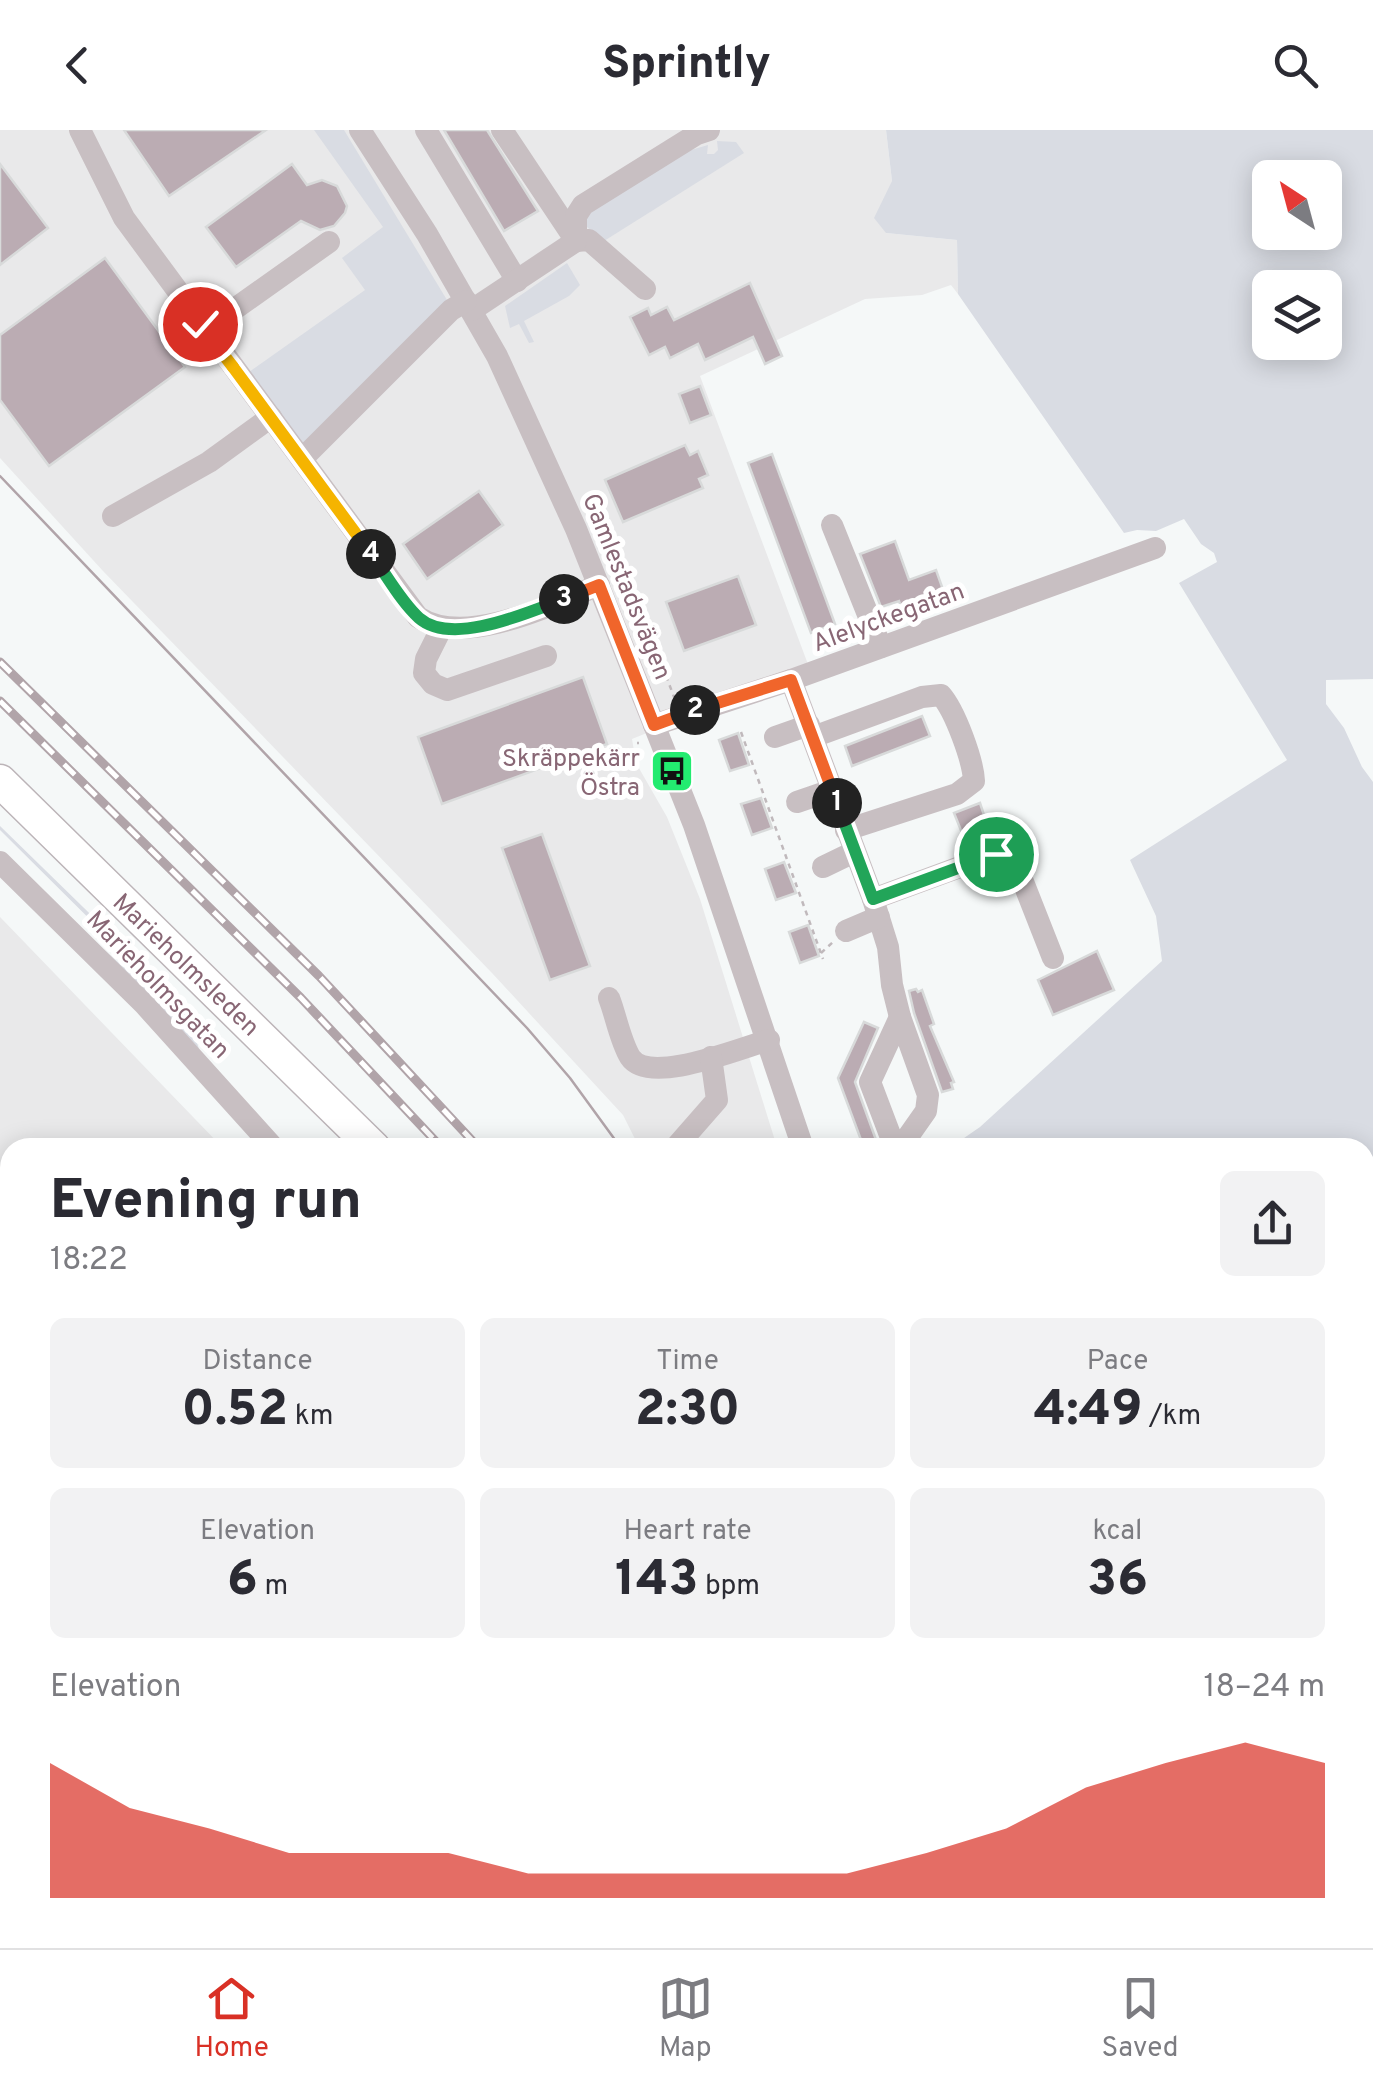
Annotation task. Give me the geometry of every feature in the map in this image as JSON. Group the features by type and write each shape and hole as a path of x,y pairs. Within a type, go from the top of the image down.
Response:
{"highway":[{"name":"Marieholmsleden","path":"0,781 364,1138"},
{"name":"Marieholmsleden","path":"0,810 334,1138"}],"street":[{"path":"80,130 124,218 418,617 432,626 467,630 599,585"},
{"name":"Gamlestadsvägen","path":"360,130 469,305 535,434 599,585 643,737 694,825 800,1138"},
{"path":"426,130 517,281"},
{"path":"502,130 576,241"},
{"path":"576,241 576,216 583,205 709,130"},
{"path":"302,459 451,310 517,281 576,241 588,240 645,289"},
{"path":"205,330 329,242"},
{"path":"113,516 209,462 272,417"},
{"path":"832,525 881,647"},
{"name":"Alelyckegatan","path":"643,737 1155,548"},
{"path":"442,627 426,658 424,673 433,684 447,690 546,656"},
{"name":"Alelyckegatan","path":"801,676 811,731 876,908 888,947 900,1017 928,1094 926,1111 906,1138"},
{"path":"775,737 811,731 922,697 941,696 972,767 974,781 956,794 850,841 823,867"},
{"path":"797,802 832,790"},
{"path":"846,931 876,908 987,857 1008,856 1016,864 1052,958"},
{"name":"Marieholmsgatan","path":"0,862 144,1004 265,1138"},
{"path":"610,998 629,1056 651,1070 769,1040"},
{"path":"894,1138 870,1082 900,1017"},
{"path":"684,1138 717,1100 710,1057"}],"path":[{"path":"740,732 823,960"}],"shaded area":[{"path":"0,130 886,130 892,181 886,233 957,240 958,294 951,285 922,295 865,299 700,376 809,667 632,739 636,763 667,817 700,899 774,1138 634,1138 623,1115 492,973 103,571 0,458"},
{"path":"314,130 344,130 447,300 306,447 249,372 365,290 342,258 383,227"},
{"path":"886,130 1373,130 1373,679 1326,680 1326,704 1344,728 1373,782 1373,1138 964,1138 1162,961 1156,916 1130,860 1287,760 1179,583 1217,562 1214,553 1201,544 1184,519 1156,531 1124,533 958,294 957,240 886,233 874,218 892,181"},
{"path":"717,141 736,142 744,153 604,241 587,227 586,213 684,152 708,145 707,154 714,154"},
{"path":"567,263 580,285 569,296 524,321 534,342 529,343 519,324 510,328 505,306"},
{"path":"0,826 209,1030 207,1034 193,1031 199,1049 101,947 139,981 147,976"},
{"path":"0,917 213,1138 0,1138"}],"building":[{"path":"124,130 266,130 169,196"},
{"path":"444,130 487,130 538,211 504,231"},
{"path":"0,164 48,228 0,265"},
{"path":"292,164 307,185 322,180 337,186 347,206 345,213 334,226 320,230 301,221 236,267 206,227"},
{"path":"105,258 185,367 49,466 0,400 0,335"},
{"path":"750,283 782,356 765,364 753,337 705,360 698,344 670,358 665,347 649,355 630,317 648,308 651,315 667,307 674,320"},
{"path":"700,386 711,415 690,423 679,394"},
{"path":"685,445 690,455 698,451 708,475 699,479 703,488 623,522 605,480"},
{"path":"772,454 835,624 811,633 748,463"},
{"path":"479,491 503,525 427,579 403,544"},
{"path":"895,541 909,580 936,570 946,598 903,614 899,601 881,607 860,554"},
{"path":"738,576 756,625 684,651 666,602"},
{"path":"583,677 607,744 442,804 418,737"},
{"path":"922,716 930,736 852,766 845,746"},
{"path":"738,733 749,765 730,771 719,740"},
{"path":"761,798 772,828 752,835 741,804"},
{"path":"980,803 987,824 962,833 954,813"},
{"path":"542,834 590,966 550,980 502,848"},
{"path":"784,862 796,893 776,900 765,869"},
{"path":"808,925 819,956 800,963 789,932"},
{"path":"1097,951 1114,990 1053,1015 1038,980"},
{"path":"922,990 934,1024 930,1026 954,1082 953,1089 942,1092 914,1013 909,991"},
{"path":"864,1022 878,1028 855,1082 875,1138 860,1138 838,1078"}],"tram line":[{"path":"0,476 527,1028 614,1138"}],"railway":[{"path":"0,662 319,976 470,1138"},
{"path":"0,701 301,998 433,1138"}],"place":[{"name":"Skräppekärr Östra","path":"672,771"}],"route":[{"path":"200,324 418,617 432,626 467,630 599,585 654,725 791,680 873,899 996,854"}]}
